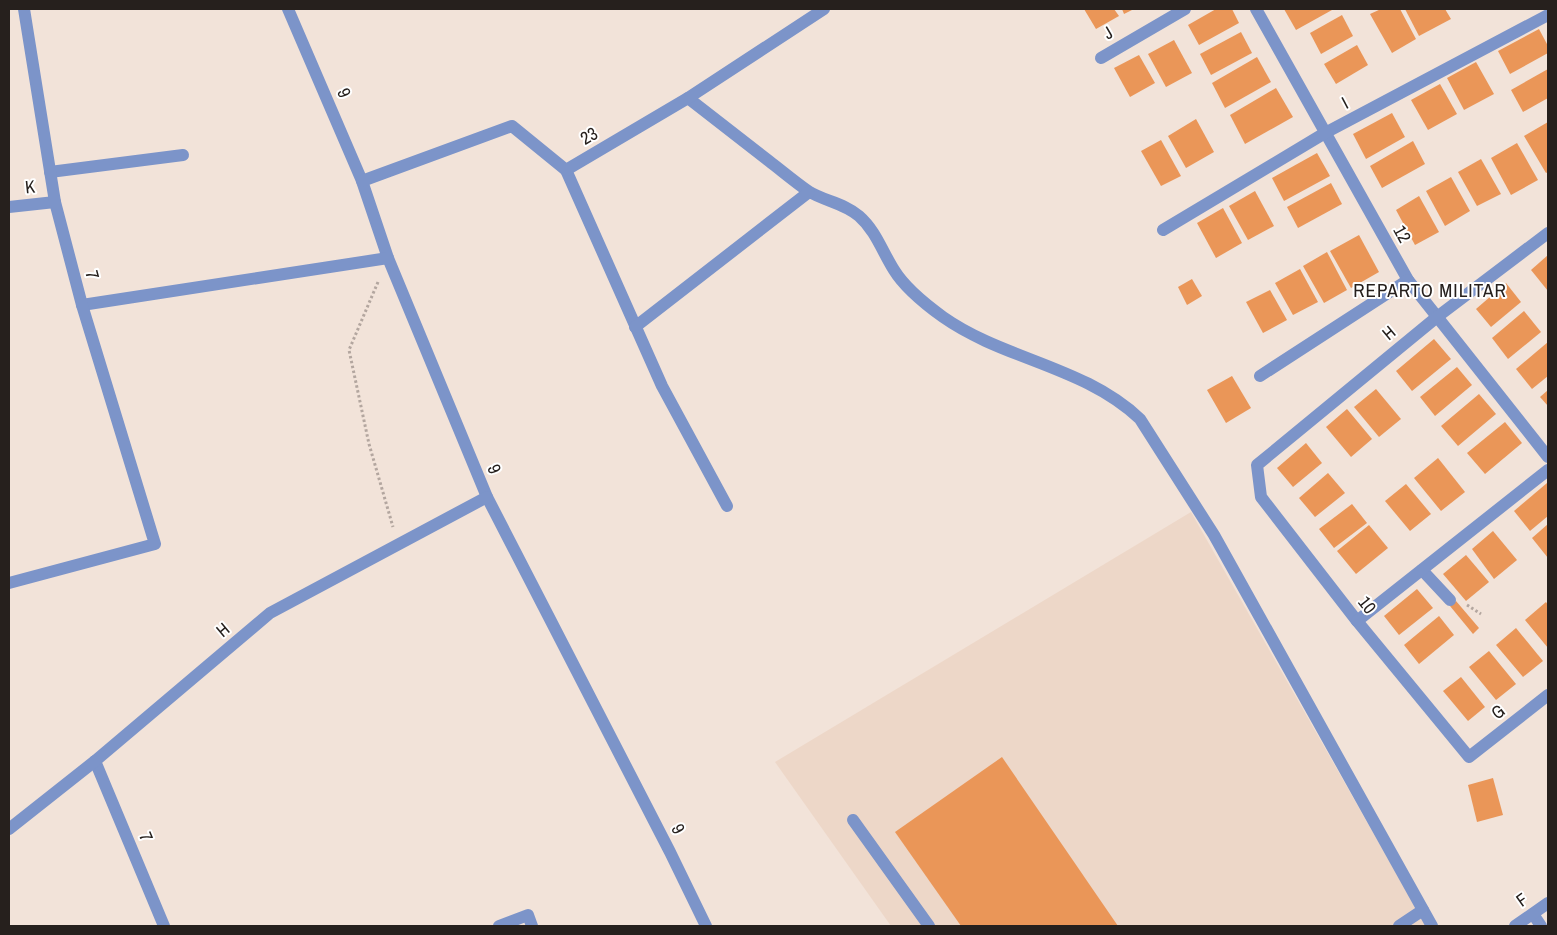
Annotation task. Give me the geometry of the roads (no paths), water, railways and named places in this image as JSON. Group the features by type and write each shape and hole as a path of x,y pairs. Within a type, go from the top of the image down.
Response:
{"street":[{"name":"7","path":"9,582 154,544 82,305 55,202 24,9"},
{"name":"9","path":"288,9 362,180 388,258 487,497 670,852 706,926"},
{"name":"23","path":"566,170 688,98 824,9"},
{"name":"J","path":"1101,58 1185,9"},
{"name":"12","path":"1256,9 1408,280 1548,457"},
{"name":"I","path":"1163,230 1325,133 1548,15"},
{"path":"688,98 809,192 838,203 858,215 880,243 894,271 917,296 944,317 976,336 1080,379 1124,404 1140,419 1214,535 1432,926"},
{"path":"362,180 512,126 566,170 634,327 662,386 727,506"},
{"path":"50,172 183,155"},
{"path":"634,327 809,192"},
{"name":"K","path":"9,207 55,202"},
{"name":"H","path":"1257,465 1437,317 1548,233"},
{"path":"82,305 388,258"},
{"path":"1260,376 1408,280"},
{"name":"10","path":"1257,465 1262,498 1357,621 1469,757"},
{"path":"1357,621 1548,470"},
{"name":"H","path":"9,829 95,761 270,613 487,497"},
{"path":"1422,570 1450,600"},
{"name":"G","path":"1469,757 1548,695"},
{"name":"7","path":"95,761 164,926"},
{"path":"853,820 929,926"},
{"name":"F","path":"1515,926 1548,903"},
{"path":"1398,926 1423,910"},
{"path":"1533,914 1540,926"},
{"path":"499,926 530,920"}],"district":[{"name":"REPARTO MILITAR","path":"1430,290"}]}
